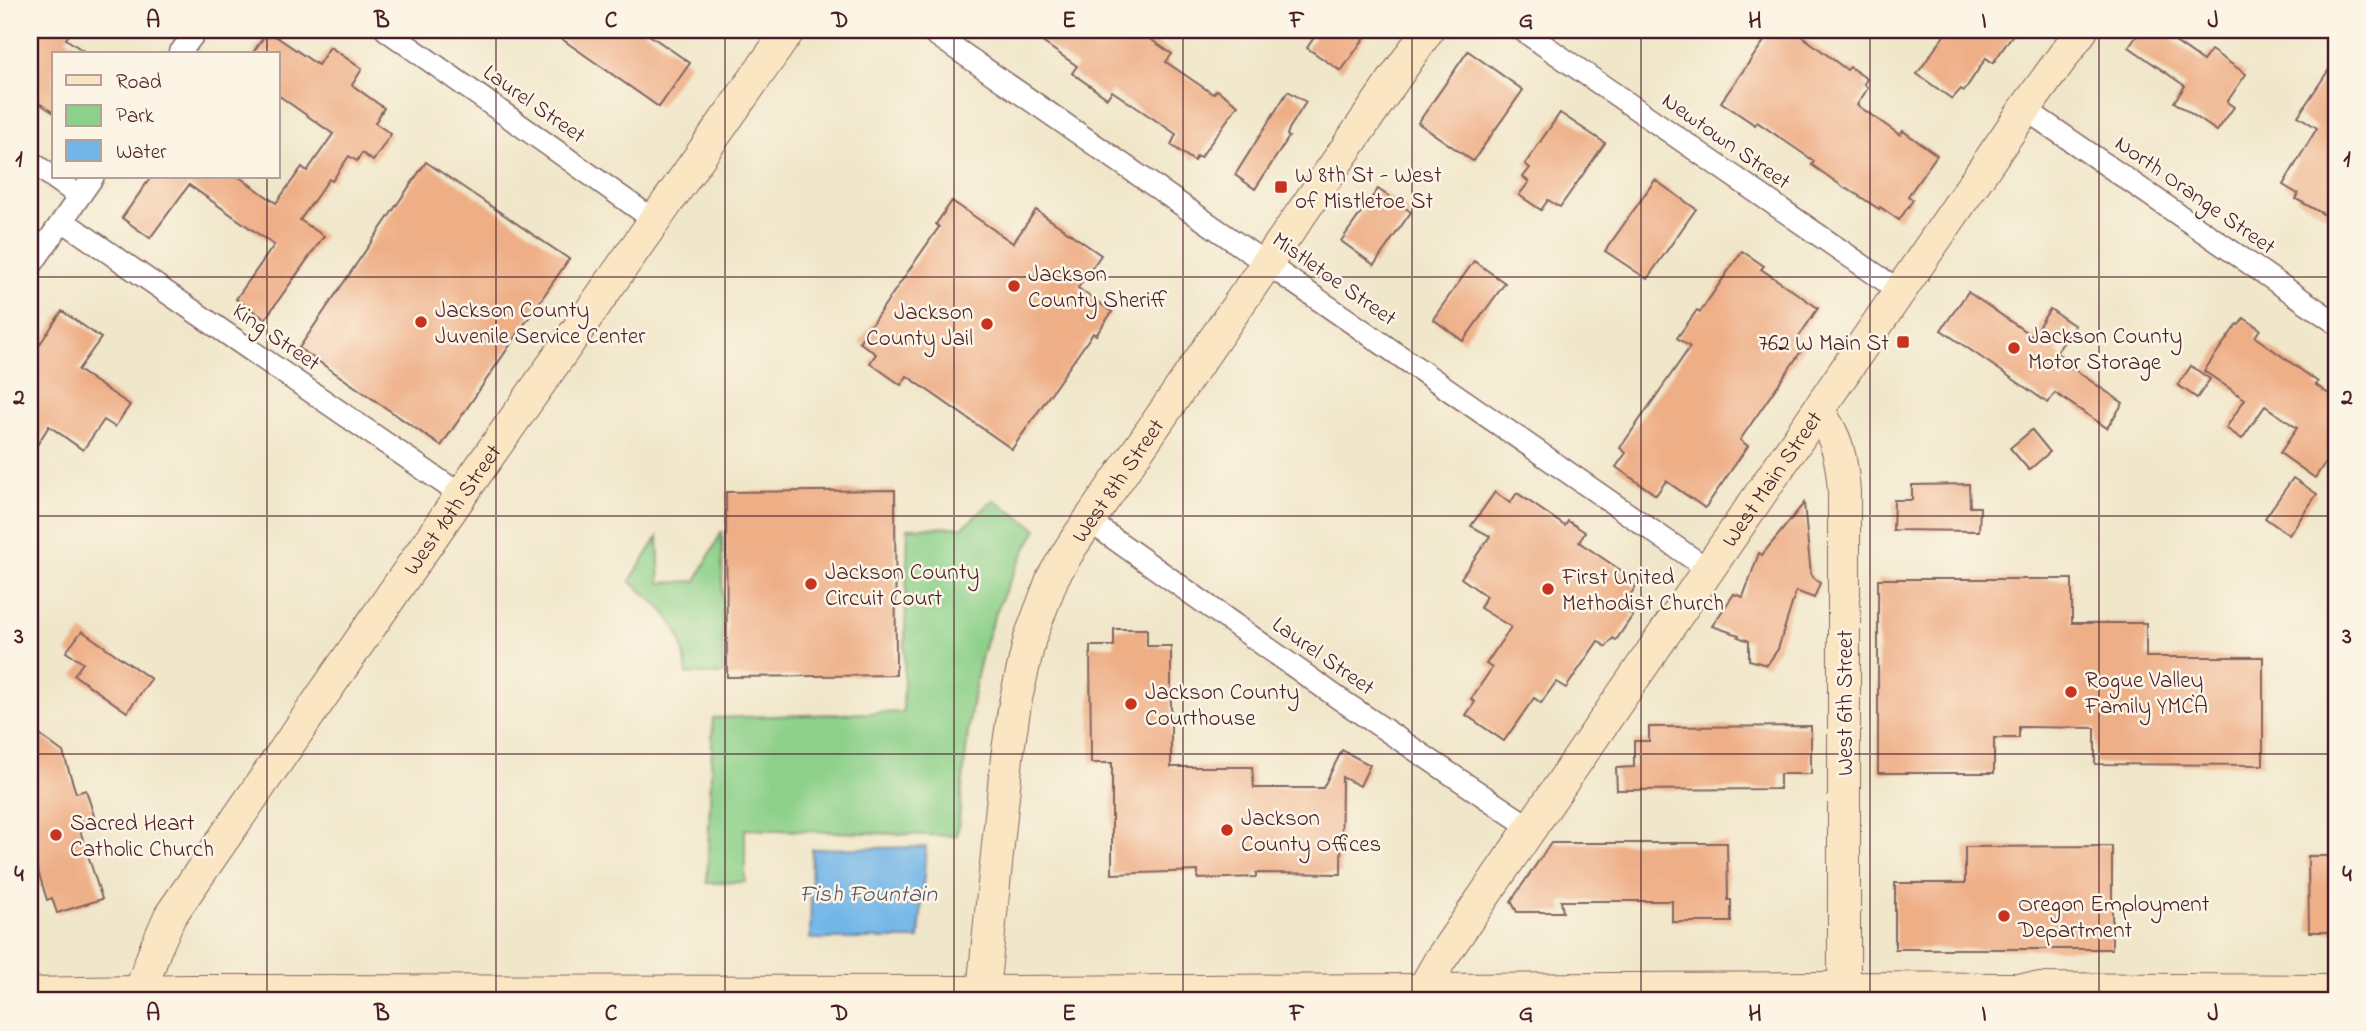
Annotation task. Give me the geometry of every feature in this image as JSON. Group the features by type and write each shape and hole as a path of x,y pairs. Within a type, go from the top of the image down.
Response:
{"street":[{"path":"181,52 197,30"},
{"name":"Laurel Street","path":"386,30 654,220"},
{"name":"West 10th Street","path":"138,996 170,916 461,495 789,30"},
{"name":"Mistletoe Street","path":"929,30 1709,570"},
{"name":"West 8th Street","path":"983,996 1007,757 1016,703 1030,638 1053,577 1428,30"},
{"name":"Newtown Street","path":"1522,30 1901,292"},
{"name":"West Main Street","path":"1422,996 1440,960 2082,30"},
{"name":"North Orange Street","path":"2025,109 2336,323"},
{"path":"30,161 52,177"},
{"path":"54,178 79,196"},
{"path":"30,267 92,178"},
{"name":"King Street","path":"63,221 461,495"},
{"name":"West 6th Street","path":"1818,412 1831,428 1842,460 1844,492 1844,995"},
{"name":"Laurel Street","path":"1089,521 1338,698 1531,828"},
{"path":"30,994 2268,996 2336,991"}],"green space":[{"path":"994,500 1037,529 1002,597 980,665 971,713 957,836 745,829 745,882 707,883 713,718 903,712 908,528 963,527"},
{"path":"722,531 723,674 687,674 677,630 654,601 630,581 658,537 660,583 696,581"}],"water":[{"name":"Fish Fountain","path":"926,847 919,939 810,939 812,849"}],"building":[{"path":"30,30 72,30 66,39 85,52 52,52 52,112 30,97"},
{"path":"549,30 642,30 690,63 659,107"},
{"path":"1025,30 1137,30 1172,54 1166,62 1213,94 1217,90 1238,105 1200,158 1197,156 1194,161 1171,145 1176,134 1112,91 1107,98 1072,73 1077,66"},
{"path":"1319,30 1370,30 1341,71 1307,48"},
{"path":"1772,30 1794,30 1847,70 1850,67 1867,79 1864,84 1868,88 1857,105 1900,135 1903,131 1937,155 1908,196 1913,200 1899,220 1846,189 1812,165 1814,161 1757,122 1755,125 1721,102"},
{"path":"1948,30 2016,30 1993,63 1986,58 1964,91 1961,89 1952,99 1917,74"},
{"path":"2141,30 2158,30 2203,61 2211,50 2246,74 2227,102 2234,107 2217,131 2174,102 2185,86 2129,47"},
{"path":"268,31 318,65 330,47 362,69 352,85 384,108 375,123 391,134 373,161 362,153 357,161 349,156 300,220 324,236 265,319 236,299 274,245 189,185 150,238 122,218 150,178 240,178 276,203 302,167 307,171 333,134 280,96 280,52 253,52"},
{"path":"1468,51 1523,90 1473,161 1418,123"},
{"path":"2336,59 2336,221 2296,199 2298,194 2283,185 2317,128 2298,116"},
{"path":"1288,91 1306,102 1289,129 1289,137 1255,189 1235,175"},
{"path":"1560,113 1605,143 1560,207 1548,200 1541,210 1519,195 1529,182 1523,177 1530,168 1525,164"},
{"name":"Jackson County Juvenile Service Center","path":"426,162 569,259 441,446 299,348"},
{"path":"1655,180 1696,209 1647,279 1605,251"},
{"path":"1378,189 1411,212 1374,265 1341,241"},
{"name":"Jackson County Jail","path":"952,201 1013,243 1036,210 1101,255 1078,288 1112,312 1096,335 1093,333 1012,449 907,376 901,385 870,363 876,354 859,342 939,227 936,224"},
{"path":"1742,251 1764,266 1761,269 1818,308 1796,341 1804,347 1740,440 1748,446 1705,508 1666,481 1656,495 1616,467 1626,453 1620,448 1690,347 1677,338 1697,310 1700,312"},
{"path":"1474,261 1505,283 1463,341 1433,319"},
{"name":"Jackson County Motor Storage","path":"1968,292 2032,336 2050,309 2075,326 2056,353 2074,365 2072,368 2123,403 2107,428 2055,393 2048,403 1941,330"},
{"path":"62,311 101,338 78,370 130,405 115,427 104,420 83,450 49,426 30,456 30,359"},
{"path":"2244,318 2260,329 2255,337 2318,382 2316,385 2336,399 2336,446 2315,478 2280,453 2297,428 2265,406 2242,439 2226,428 2245,399 2204,371"},
{"path":"2191,366 2210,379 2197,398 2178,385"},
{"path":"2032,430 2050,452 2029,470 2010,448"},
{"path":"2293,478 2317,494 2289,535 2265,518"},
{"path":"1969,484 1970,507 1980,507 1979,531 1893,530 1894,500 1912,500 1912,485"},
{"name":"Jackson County Circuit Court","path":"895,490 896,675 727,677 726,492"},
{"path":"1495,492 1510,503 1517,493 1565,526 1568,521 1585,532 1579,542 1632,578 1629,581 1636,586 1627,600 1635,605 1629,613 1633,615 1616,640 1613,638 1606,647 1598,641 1566,688 1556,682 1541,703 1534,698 1504,741 1466,715 1475,702 1471,699 1492,668 1486,664 1511,627 1480,608 1486,596 1461,578 1490,536 1471,526"},
{"path":"1804,503 1811,575 1820,583 1814,598 1796,591 1778,649 1767,665 1749,660 1749,641 1712,626 1734,594 1743,597 1759,553 1762,555"},
{"name":"Rogue Valley Family YMCA","path":"1878,579 2072,579 2072,623 2146,623 2146,657 2263,657 2263,765 2095,764 2095,728 2019,727 2019,738 1994,738 1994,773 1878,773"},
{"path":"1114,629 1147,629 1147,646 1171,646 1171,767 1252,767 1254,788 1323,788 1342,750 1370,765 1360,786 1342,777 1341,874 1256,873 1256,877 1198,879 1198,871 1112,874 1112,763 1091,763 1090,646 1114,646"},
{"path":"82,631 151,679 127,712 74,675 83,663 66,652"},
{"path":"1811,726 1811,774 1780,774 1780,789 1617,790 1616,768 1634,767 1634,741 1649,741 1649,727"},
{"name":"Sacred Heart Catholic Church","path":"30,728 63,752 76,793 86,790 95,819 78,824 102,899 57,913 52,898 47,900 30,845"},
{"path":"1551,843 1727,843 1731,922 1672,922 1672,901 1561,901 1563,912 1517,912 1511,901"},
{"name":"Oregon Employment Department","path":"2112,846 2112,949 1895,949 1895,883 1965,883 1965,847"},
{"path":"2308,856 2336,856 2336,932 2309,932"}],"place":[{"name":"W 8th St - West of Mistletoe St","path":"1281,187"},
{"name":"Jackson County Sheriff","path":"1014,286"},
{"name":"Jackson County Juvenile Service Center","path":"421,322"},
{"name":"Jackson County Jail","path":"987,324"},
{"name":"762 W Main St","path":"1903,342"},
{"name":"Jackson County Motor Storage","path":"2014,348"},
{"name":"Jackson County Circuit Court","path":"811,584"},
{"name":"First United Methodist Church","path":"1548,589"},
{"name":"Rogue Valley Family YMCA","path":"2071,692"},
{"name":"Jackson County Courthouse","path":"1131,704"},
{"name":"Jackson County Offices","path":"1227,830"},
{"name":"Sacred Heart Catholic Church","path":"56,835"},
{"name":"Oregon Employment Department","path":"2004,916"}]}
